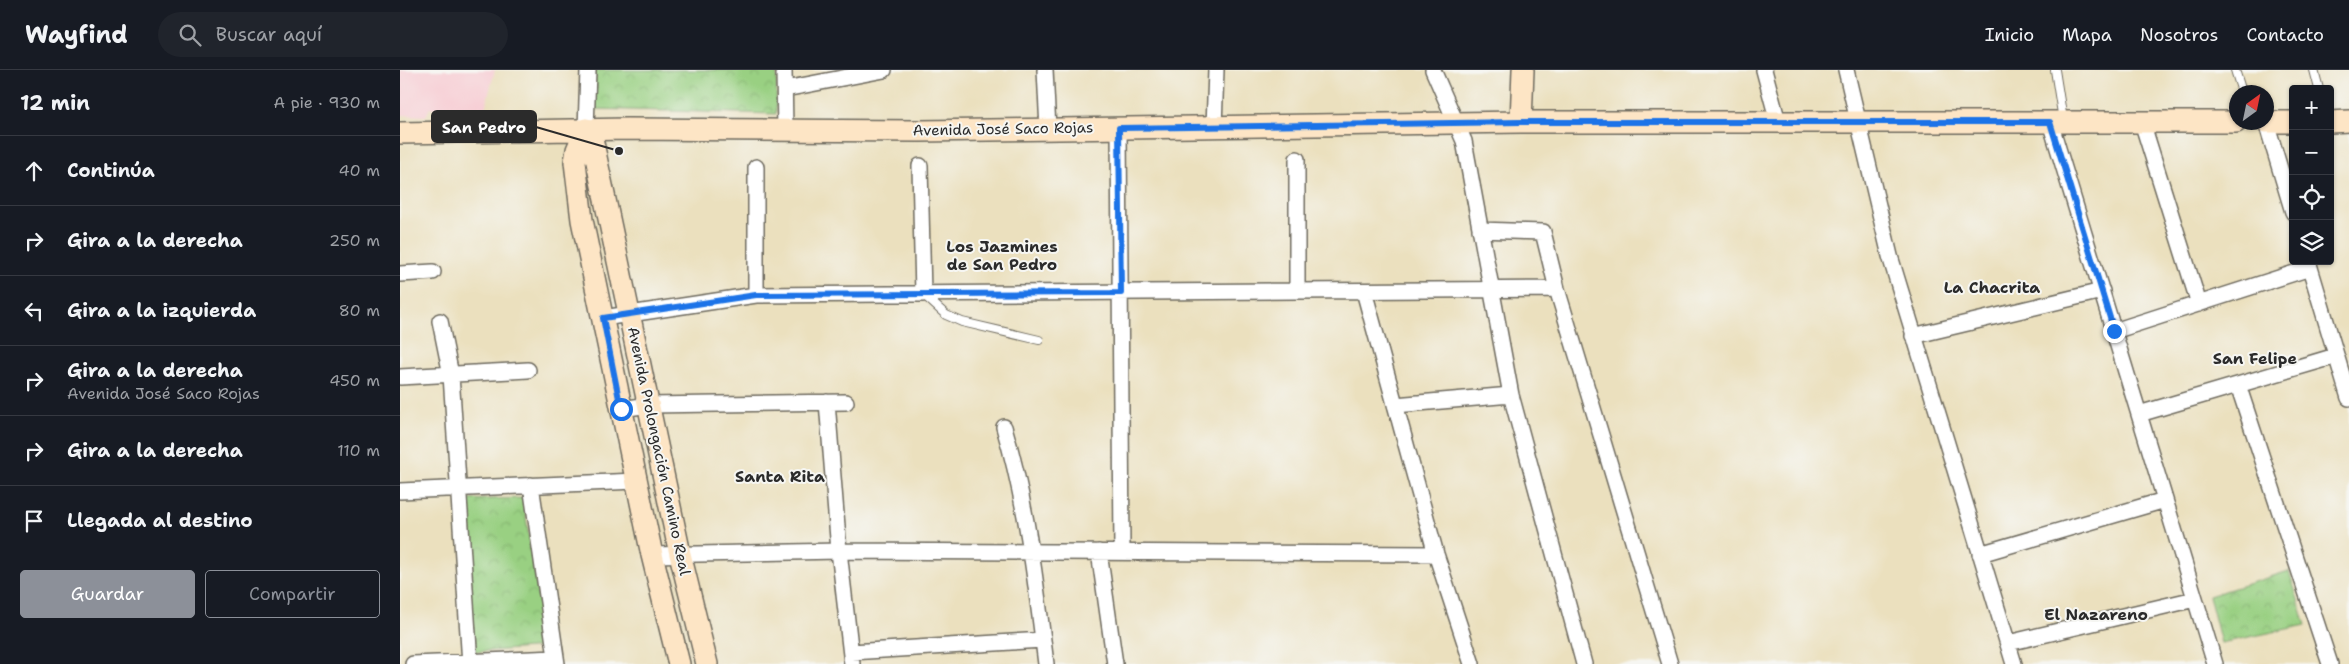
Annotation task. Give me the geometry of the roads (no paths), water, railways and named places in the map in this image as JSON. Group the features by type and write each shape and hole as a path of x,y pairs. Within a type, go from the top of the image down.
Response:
{"main road":[{"path":"1521,122 1523,70"},
{"path":"2334,122 2349,121"},
{"name":"Avenida José Saco Rojas","path":"400,133 586,129 1048,129 1455,122 2229,122"},
{"path":"2274,122 2289,122"},
{"name":"Avenida Prolongación Camino Real","path":"586,129 593,143 650,405 680,554 707,664"},
{"name":"Avenida Prolongación Camino Real","path":"586,129 577,150 575,172 582,220 652,555 680,664"}],"street":[{"path":"586,129 588,70"},
{"path":"784,70 785,130"},
{"path":"784,89 884,70"},
{"path":"1046,70 1048,129"},
{"path":"1214,127 1216,70"},
{"path":"1433,70 1464,141 1512,394 1584,664"},
{"path":"1764,70 1778,122"},
{"path":"1846,70 1890,256 2014,664"},
{"path":"2057,122 2102,291 2215,664"},
{"path":"2142,122 2198,304"},
{"path":"1119,128 1122,552"},
{"path":"2268,130 2289,199"},
{"path":"1297,160 1298,292"},
{"path":"920,166 923,294"},
{"path":"756,167 756,295"},
{"path":"1480,230 1543,232 1557,289 1670,664"},
{"path":"2114,331 2309,265 2349,398"},
{"path":"400,274 433,272"},
{"path":"603,318 756,295 1557,289"},
{"path":"1364,291 1436,554 1472,664"},
{"path":"1913,336 2102,291"},
{"path":"440,322 451,375 470,663"},
{"path":"2139,414 2336,356"},
{"path":"400,377 528,370"},
{"path":"2238,385 2330,664"},
{"path":"1396,405 1512,394"},
{"path":"827,402 839,551 851,658 1043,640"},
{"path":"621,409 650,405 846,402"},
{"path":"1004,427 1016,469 1032,552 1046,664"},
{"path":"400,491 636,481"},
{"path":"414,664 556,661 531,485"},
{"path":"1980,554 2165,500"},
{"path":"652,555 839,551 1436,554"},
{"path":"1099,552 1115,664"},
{"path":"2008,644 2195,599"}],"lane":[{"path":"2055,70 2057,122"},
{"path":"2235,70 2240,85"},
{"path":"2314,70 2318,85"},
{"path":"923,294 946,315 962,322 1039,340"}],"place":[{"name":"San Pedro","path":"619,151"}],"district":[{"name":"Los Jazmines de San Pedro","path":"1002,255"},
{"name":"La Chacrita","path":"1992,287"},
{"name":"San Felipe","path":"2255,358"},
{"name":"Santa Rita","path":"780,476"},
{"name":"El Nazareno","path":"2096,614"}]}
